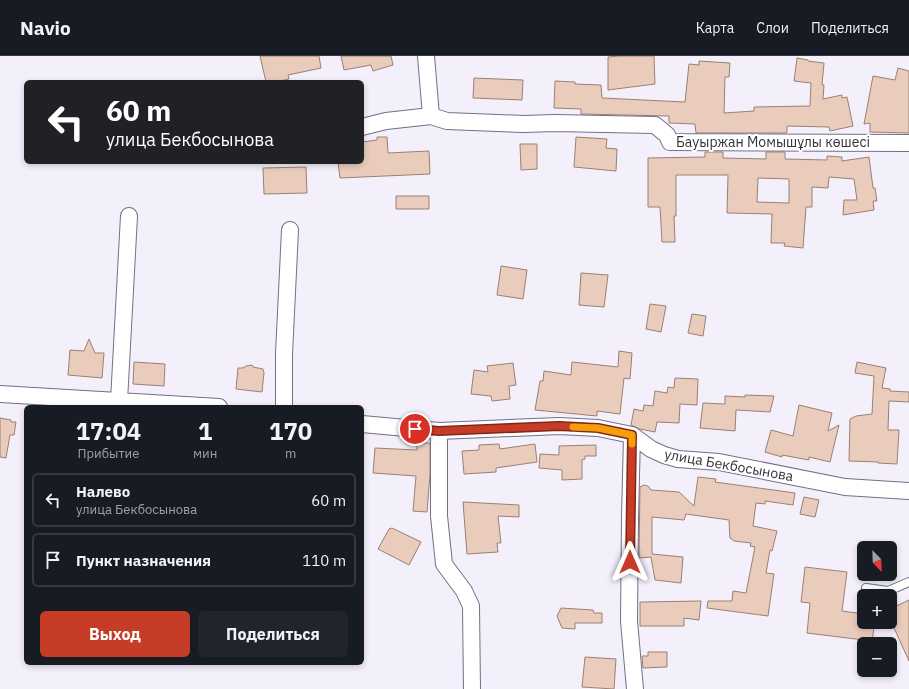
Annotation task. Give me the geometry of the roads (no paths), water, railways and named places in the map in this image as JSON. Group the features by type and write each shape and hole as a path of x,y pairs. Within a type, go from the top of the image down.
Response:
{"street":[{"path":"364,126 386,121 431,116 426,56"},
{"name":"Бауыржан Момышұлы көшесі","path":"431,116 447,121 524,124 554,123 655,125 667,135 670,142 909,143"},
{"path":"119,401 129,216"},
{"path":"284,405 284,354 290,230"},
{"path":"0,394 186,405"},
{"name":"улица Бекбосынова","path":"364,424 439,431 559,426 598,428 632,435 651,449 664,455 678,458 719,462 846,487 909,491"},
{"path":"439,431 439,516 444,564 464,591 471,606 472,689"},
{"path":"632,435 629,621 635,689"}],"lane":[{"path":"866,588 888,591 909,582"}]}
